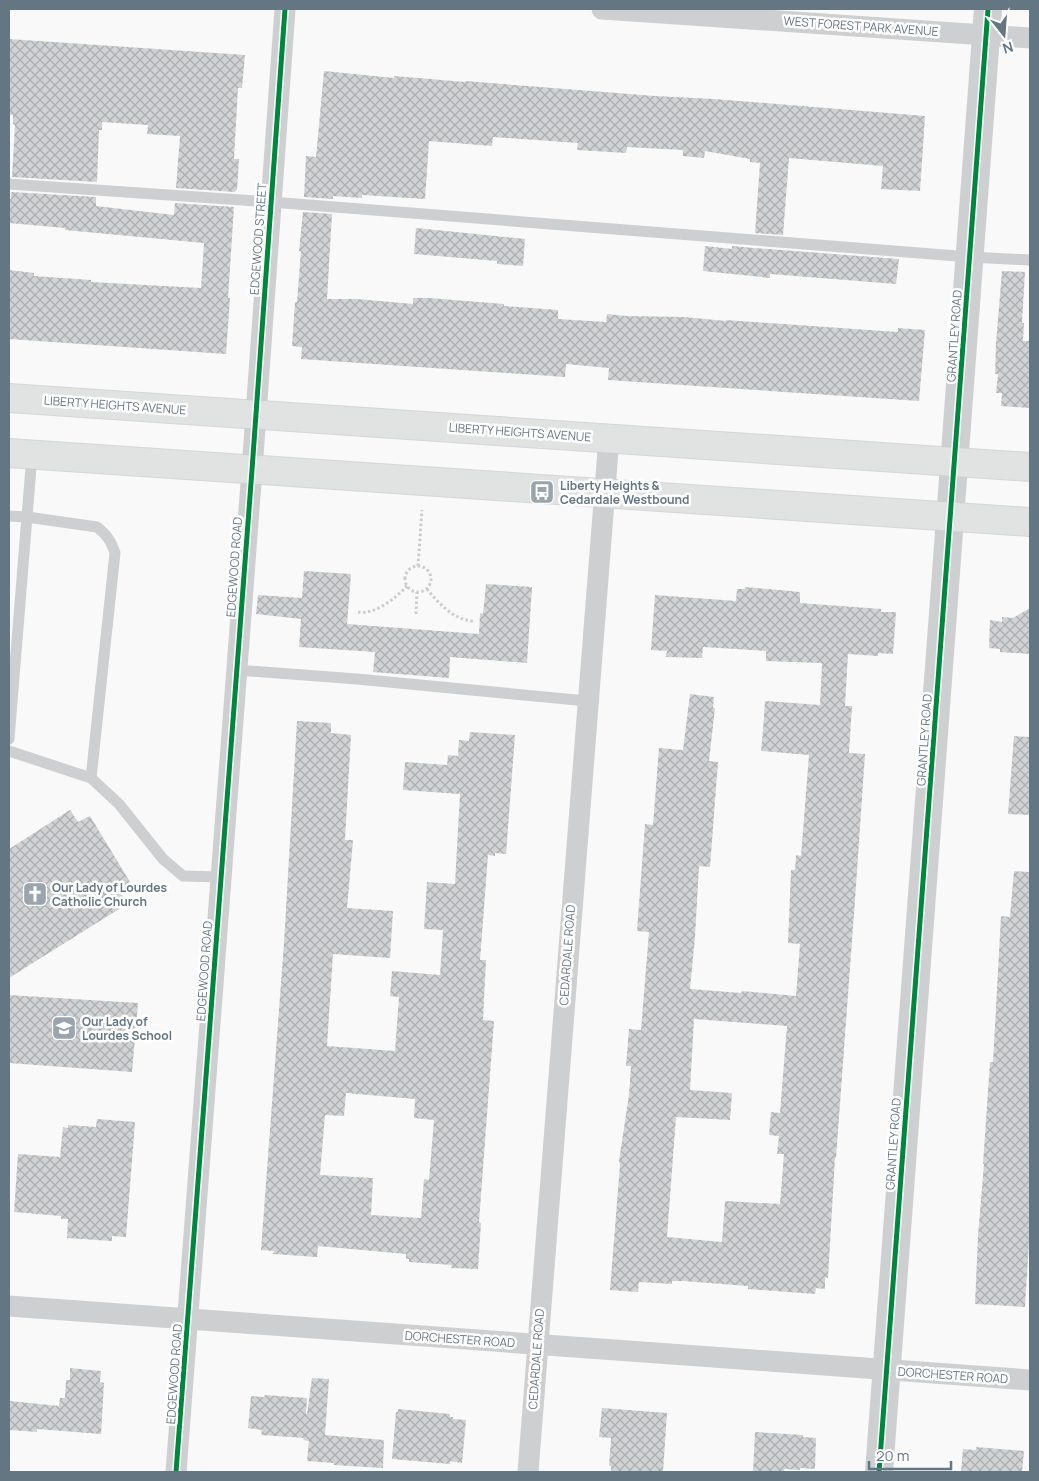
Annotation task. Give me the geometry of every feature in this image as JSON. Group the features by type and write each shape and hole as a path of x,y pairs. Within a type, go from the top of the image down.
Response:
{"main road":[{"name":"LIBERTY HEIGHTS AVENUE","path":"9,398 1030,466"},
{"path":"20,454 1030,522"}],"street":[{"name":"EDGEWOOD STREET","path":"252,470 285,9"},
{"name":"WEST FOREST PARK AVENUE","path":"602,9 987,22 1030,38"},
{"name":"GRANTLEY ROAD","path":"879,1472 956,461 987,22"},
{"name":"CEDARDALE ROAD","path":"528,1472 609,438"},
{"name":"EDGEWOOD ROAD","path":"176,1472 252,470"},
{"name":"DORCHESTER ROAD","path":"9,1306 1030,1380"}],"lane":[{"path":"9,184 1030,260"},
{"path":"9,739 27,517 20,454"},
{"path":"9,516 97,528 106,534 111,541 115,553 90,778"},
{"path":"236,670 357,679 587,701"},
{"path":"9,751 90,778 119,804 162,859 183,876 220,877"}],"path":[{"path":"418,566 422,510"},
{"path":"418,566 424,568 430,574 431,583 427,589 421,592 409,590 405,582 406,574 412,568 418,566"},
{"path":"358,612 366,612 389,602 400,594 406,586"},
{"path":"427,589 447,609 466,621 473,621"},
{"path":"416,614 417,592"}],"building":[{"path":"9,39 245,55 242,88 238,88 234,159 239,159 237,190 235,192 176,188 180,136 147,134 148,125 102,122 102,130 99,130 97,182 12,177 15,125 13,124 13,115 9,115"},
{"path":"324,71 394,78 394,76 465,81 925,116 920,191 881,189 883,166 789,158 783,235 755,233 760,163 750,162 750,159 705,151 704,158 683,156 683,150 627,147 626,153 577,150 578,143 493,137 492,146 429,141 425,199 362,195 362,198 333,196 333,199 304,197 306,156 316,157"},
{"path":"11,192 96,197 96,206 174,215 175,203 234,207 226,354 9,339 9,270 34,273 34,276 91,280 91,282 201,288 204,243 9,223 9,199 11,199"},
{"path":"303,212 332,214 327,299 357,299 413,304 413,298 429,298 504,304 504,306 558,310 558,319 606,322 607,314 684,317 898,332 898,328 925,330 919,401 608,380 609,368 566,364 565,377 301,359 302,347 292,346"},
{"path":"416,228 525,239 523,266 497,264 497,261 414,254"},
{"path":"705,246 732,249 732,246 899,259 896,284 770,274 770,278 703,271"},
{"path":"1002,271 1025,272 1022,323 1024,323 1023,341 1030,341 1030,408 1001,406 1002,393 996,393 998,374 995,374 996,343"},
{"path":"304,571 351,574 347,624 479,634 480,613 483,614 486,584 532,587 527,663 450,657 449,678 373,672 375,652 299,647 301,619 256,614 258,595 302,598"},
{"path":"745,587 800,592 800,603 881,609 881,612 896,612 893,654 878,653 878,656 848,654 845,706 852,706 849,753 865,754 828,1278 825,1277 825,1289 816,1288 815,1294 748,1289 748,1286 683,1281 672,1281 672,1284 639,1282 638,1292 610,1290 619,1161 629,1095 631,1066 626,1066 629,1029 641,1030 649,932 637,931 645,824 653,825 659,748 683,750 690,694 714,697 713,708 715,708 709,761 718,762 710,867 699,866 690,989 796,996 800,944 788,943 791,870 795,870 796,855 801,856 809,755 761,751 765,701 820,705 822,664 766,661 766,651 703,647 702,658 666,657 667,651 651,650 655,595 736,601 737,589 745,589","holes":["694,1019 787,1026 780,1113 771,1112 769,1135 779,1136 777,1154 784,1154 780,1204 725,1201 722,1242 667,1237 676,1117 730,1120 732,1093 690,1090"]},
{"path":"1030,608 1030,654 1000,652 1000,649 989,648 990,620 1002,622 1002,617 1013,618"},
{"path":"297,721 331,723 331,733 351,735 345,840 353,840 347,908 393,911 390,958 333,954 327,1046 395,1051 399,997 390,996 392,971 440,975 443,930 424,929 427,882 455,884 460,794 403,790 405,762 447,765 448,755 458,756 459,740 469,741 470,732 515,735 506,854 495,853 495,856 488,855 480,960 486,960 483,1020 494,1021 479,1222 481,1223 478,1269 451,1268 452,1265 409,1262 409,1259 406,1259 406,1254 318,1246 317,1257 273,1254 274,1251 261,1250 284,943","holes":["346,1093 415,1099 414,1118 434,1120 429,1180 424,1179 421,1218 371,1215 373,1178 320,1175 325,1115 344,1116"]},
{"path":"1014,736 1030,737 1030,815 1008,814"},
{"path":"70,810 78,822 90,816 130,882 119,889 127,904 9,978 9,849"},
{"path":"1014,871 1030,872 1030,1242 1025,1307 975,1304 990,1062 993,1062 1001,916 1010,917"},
{"path":"9,995 138,1003 132,1072 9,1063"},
{"path":"97,1119 135,1122 126,1237 112,1236 112,1241 67,1238 68,1219 61,1219 61,1216 14,1212 18,1154 60,1157 63,1127 68,1128 68,1125 96,1127"},
{"path":"70,1368 101,1371 100,1382 104,1383 101,1434 37,1429 37,1432 9,1430 10,1401 59,1406 60,1398 65,1398 66,1380 70,1380"},
{"path":"312,1378 329,1379 325,1435 384,1440 383,1468 334,1465 334,1463 307,1461 309,1441 303,1440 304,1438 261,1435 262,1430 248,1428 251,1396 307,1398 307,1414"},
{"path":"602,1408 667,1413 663,1472 611,1472 611,1466 609,1466 611,1438 599,1437"},
{"path":"398,1409 450,1414 450,1417 453,1417 453,1419 466,1420 462,1463 450,1461 450,1464 392,1459 396,1412 398,1412"},
{"path":"755,1432 803,1435 803,1437 816,1438 815,1469 800,1468 800,1470 784,1469 784,1472 753,1472"},
{"path":"976,1447 1024,1451 1022,1472 961,1472 963,1449 976,1450"}],"cycle path":[{"path":"176,1472 285,9"},
{"path":"879,1472 988,9"}],"place":[{"name":"Liberty Heights & Cedardale Westbound","path":"542,492"},
{"name":"Our Lady of Lourdes Catholic Church","path":"35,894"},
{"name":"Our Lady of Lourdes School","path":"64,1028"}]}
